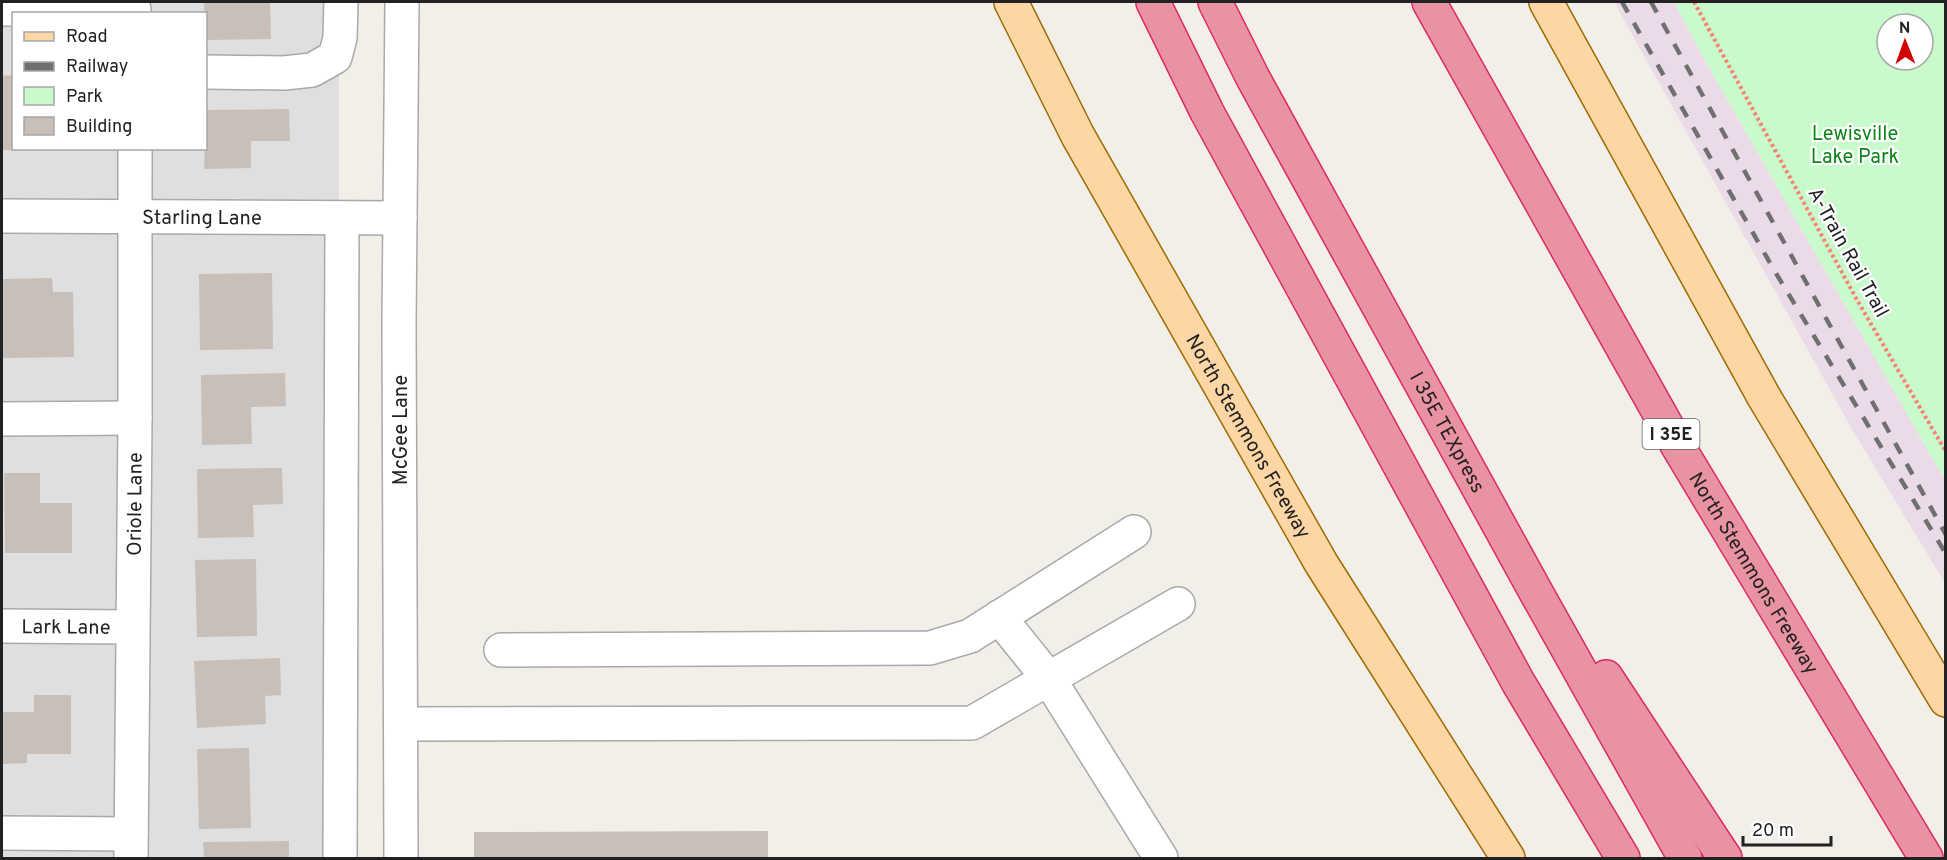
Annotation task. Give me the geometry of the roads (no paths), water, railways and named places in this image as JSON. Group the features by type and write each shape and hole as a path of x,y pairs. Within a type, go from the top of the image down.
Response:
{"highway":[{"path":"1153,2 1207,112 1518,682 1623,858"},
{"name":"I 35E TEXpress","path":"1215,2 1258,89 1685,858"},
{"name":"North Stemmons Freeway","path":"1429,2 1679,448 1926,858"},
{"path":"1537,594 1593,658 1725,858"},
{"path":"1902,818 1943,858"}],"main road":[{"name":"North Stemmons Freeway","path":"1011,2 1078,136 1321,563 1508,858"},
{"path":"1545,2 1764,397 1946,700"}],"street":[{"path":"207,72 284,73 312,70 335,57 340,38 341,2"},
{"name":"McGee Lane","path":"401,858 402,2"},
{"path":"2,9 134,8"},
{"name":"Oriole Lane","path":"131,846 135,150"},
{"name":"Starling Lane","path":"2,216 400,218"},
{"path":"340,858 342,218"},
{"path":"2,419 135,418"},
{"path":"501,650 930,648 970,636 1134,532"},
{"path":"401,724 972,723 1178,604"},
{"path":"999,617 1049,679 1161,858"},
{"name":"Lark Lane","path":"2,626 132,627"},
{"path":"2,833 131,846"}],"railway":[{"path":"1622,2 1774,270 1946,554"},
{"path":"1651,2 1946,535"}],"park label":[{"name":"Lewisville Lake Park","path":"1855,144"}]}
